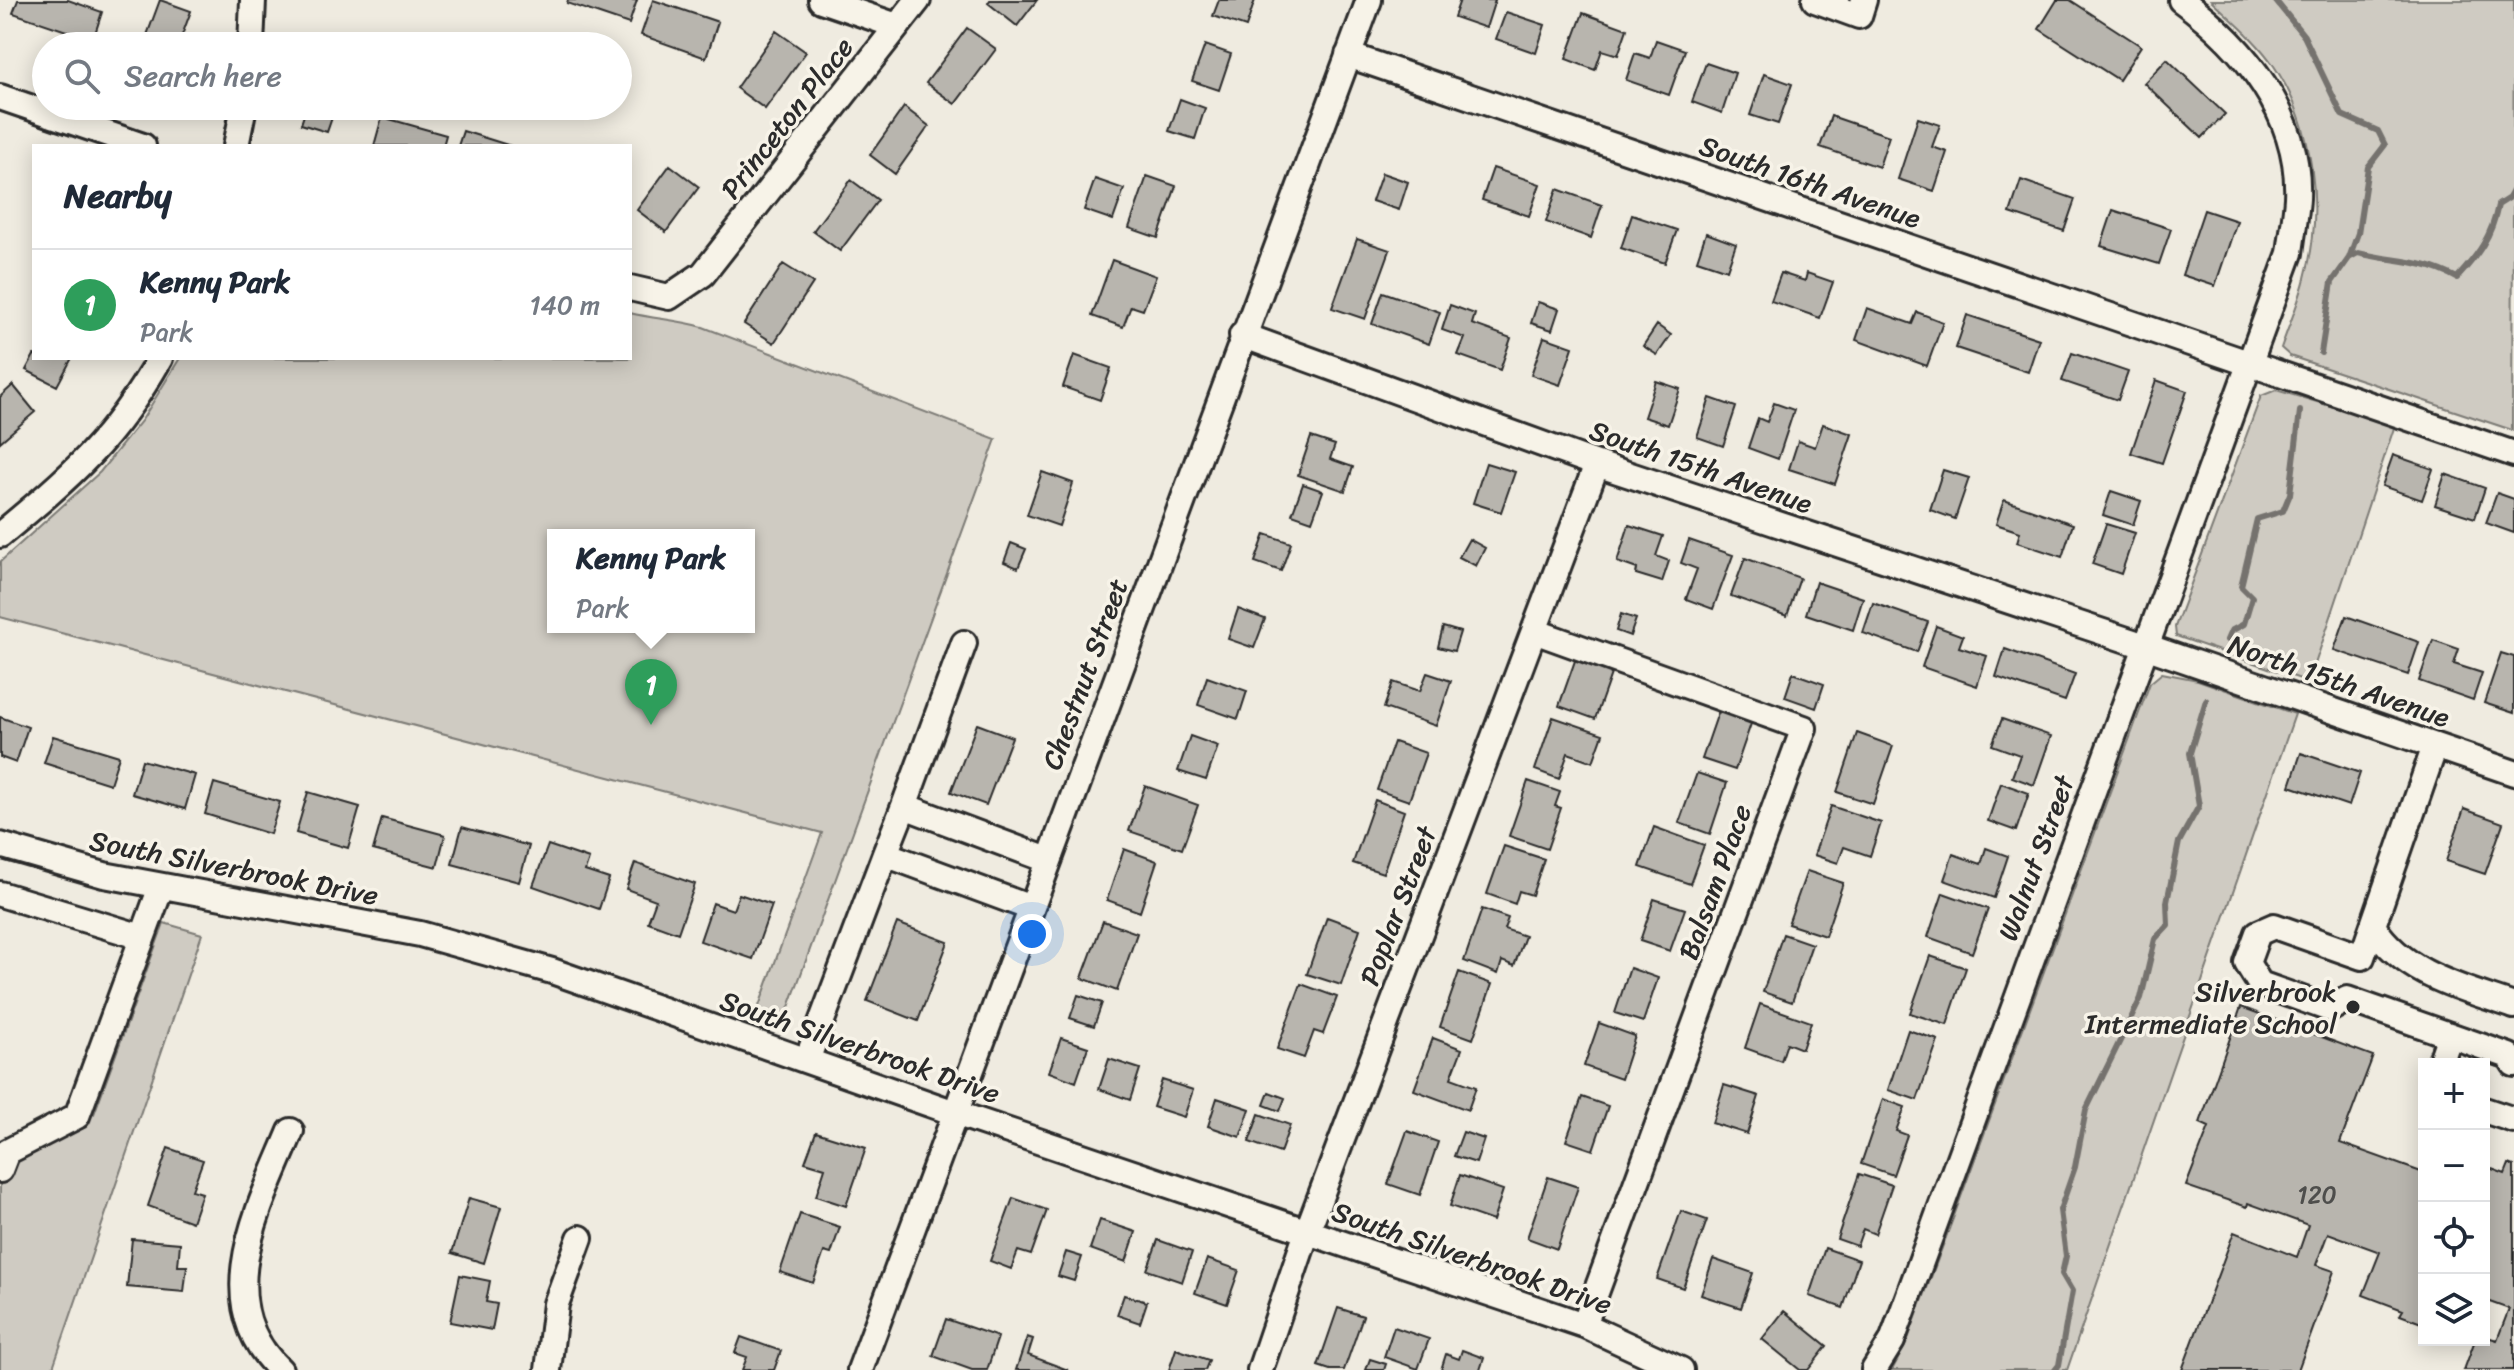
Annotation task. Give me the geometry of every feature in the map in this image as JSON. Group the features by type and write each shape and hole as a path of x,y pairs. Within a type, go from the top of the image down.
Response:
{"street":[{"path":"252,32 253,0"},
{"path":"821,0 897,26"},
{"name":"Princeton Place","path":"632,288 669,297 703,274 918,0"},
{"name":"Chestnut Street","path":"860,1370 1369,0"},
{"path":"1815,0 1859,16 1864,0"},
{"name":"Walnut Street","path":"1874,1370 1897,1326 2290,253 2297,196 2289,136 2261,77 2214,24 2181,0"},
{"name":"South 16th Avenue","path":"1348,55 2514,454"},
{"path":"0,97 32,108"},
{"path":"67,120 137,144"},
{"path":"236,144 241,120"},
{"name":"South 15th Avenue","path":"1242,335 1597,464 2145,646"},
{"path":"0,535 81,467 107,439 135,402 159,360"},
{"name":"Poplar Street","path":"1260,1370 1307,1232 1597,464"},
{"name":"Balsam Place","path":"1534,631 1804,728 1584,1325"},
{"path":"807,1060 964,643"},
{"name":"North 15th Avenue","path":"2145,646 2514,773"},
{"path":"2362,957 2274,926 2258,933 2247,963 2260,984 2330,1009 2347,999 2362,957 2373,926 2435,746"},
{"path":"904,806 1048,860"},
{"name":"South Silverbrook Drive","path":"0,845 104,875 420,934 552,971 955,1113 1584,1325 1681,1370"},
{"path":"885,854 1031,908"},
{"path":"2,1159 77,1116 161,887"},
{"path":"0,894 142,937"},
{"path":"2373,926 2396,955 2426,974 2514,1006"},
{"path":"2347,999 2509,1056 2514,1064"},
{"path":"2442,1058 2450,1035"},
{"path":"2490,1112 2514,1120"},
{"path":"280,1370 265,1356 246,1318 242,1292 251,1230 291,1131"},
{"path":"548,1370 556,1304 580,1238"}],"shaded area":[{"path":"2211,0 2514,0 2512,430 2290,356 2281,348 2300,296 2311,252 2314,224 2312,169 2288,89 2267,57"},
{"path":"632,313 703,327 996,439 781,1029 754,1020 822,833 0,617 0,562 100,472 142,420 179,360 632,360"},
{"path":"2276,390 2395,425 2309,682 2176,636 2175,627 2261,396"},
{"path":"2162,673 2198,680 2295,714 2067,1370 1892,1370 1906,1344 2150,683"},
{"path":"164,923 202,934 52,1370 0,1370 0,1184 12,1155 94,1114"}],"building":[{"path":"18,0 68,0 102,12 96,32 69,32 13,13"},
{"path":"160,0 191,11 183,32 148,32"},
{"path":"568,0 637,0 629,24 567,3"},
{"path":"653,0 718,22 706,58 641,35"},
{"path":"990,0 1037,0 1017,26 988,3"},
{"path":"1219,0 1255,0 1246,27 1213,16"},
{"path":"1460,0 1495,0 1486,28 1454,17"},
{"path":"2057,0 2070,0 2141,46 2119,80 2039,29"},
{"path":"1506,12 1545,25 1536,53 1496,39"},
{"path":"1583,13 1627,29 1618,55 1602,50 1595,70 1566,59"},
{"path":"967,28 996,49 955,104 926,83"},
{"path":"776,31 806,52 765,109 736,88"},
{"path":"1656,40 1685,50 1669,95 1626,80 1635,53 1650,58"},
{"path":"1205,45 1231,54 1219,90 1192,81"},
{"path":"2167,59 2225,114 2202,138 2144,83"},
{"path":"1706,63 1735,73 1722,113 1692,102"},
{"path":"1764,74 1792,84 1778,124 1750,115"},
{"path":"1180,99 1205,108 1195,139 1169,131"},
{"path":"904,107 929,126 895,174 870,155"},
{"path":"1831,116 1889,136 1879,167 1820,147"},
{"path":"1918,118 1940,125 1932,147 1947,152 1934,191 1898,179"},
{"path":"302,120 331,120 327,132 301,124"},
{"path":"381,120 393,120 446,135 444,144 375,144"},
{"path":"463,131 505,144 459,144"},
{"path":"670,165 699,187 666,232 637,210"},
{"path":"1493,168 1540,184 1529,216 1482,200"},
{"path":"1382,173 1408,182 1399,210 1372,201"},
{"path":"1147,176 1176,186 1158,238 1129,228"},
{"path":"1095,179 1124,189 1113,220 1084,210"},
{"path":"851,180 878,200 840,251 813,231"},
{"path":"2021,180 2075,199 2064,231 2010,213"},
{"path":"1557,189 1602,205 1591,238 1546,222"},
{"path":"2113,210 2171,229 2159,264 2101,246"},
{"path":"2204,210 2237,221 2215,286 2182,275"},
{"path":"1632,215 1677,230 1665,263 1621,248"},
{"path":"1706,233 1736,244 1727,270 1697,260"},
{"path":"1357,239 1390,250 1365,319 1332,308"},
{"path":"1112,260 1156,276 1143,310 1131,306 1123,327 1092,316"},
{"path":"783,264 813,283 774,343 744,324"},
{"path":"1781,273 1805,281 1807,273 1833,282 1820,318 1771,301"},
{"path":"1383,292 1440,312 1429,344 1372,324"},
{"path":"1538,302 1559,309 1552,330 1531,323"},
{"path":"1450,305 1475,314 1472,324 1511,338 1500,370 1458,355 1465,338 1442,330"},
{"path":"1867,308 1912,324 1917,312 1943,322 1927,366 1856,340"},
{"path":"1967,315 2039,339 2028,372 1956,348"},
{"path":"1657,325 1671,335 1657,355 1643,346"},
{"path":"1544,337 1573,347 1560,385 1531,375"},
{"path":"2072,353 2128,372 2118,400 2062,381"},
{"path":"1074,355 1111,368 1100,400 1063,387"},
{"path":"32,359 71,360 57,386 26,370"},
{"path":"2156,380 2187,391 2162,463 2131,453"},
{"path":"1656,381 1680,389 1668,425 1644,417"},
{"path":"13,385 35,412 0,442 0,397"},
{"path":"1710,398 1736,407 1723,446 1697,437"},
{"path":"1774,403 1794,410 1778,459 1748,448 1758,418 1767,422"},
{"path":"1823,424 1852,434 1835,484 1789,469 1798,441 1815,447"},
{"path":"1311,437 1335,445 1330,459 1353,467 1345,491 1298,475"},
{"path":"2393,455 2433,469 2422,500 2382,486"},
{"path":"1486,463 1515,472 1501,512 1473,503"},
{"path":"1943,470 1969,478 1955,519 1930,510"},
{"path":"1042,472 1073,483 1059,526 1027,515"},
{"path":"2445,474 2485,488 2475,518 2435,505"},
{"path":"1303,484 1323,491 1312,521 1292,514"},
{"path":"2111,491 2141,501 2133,525 2103,515"},
{"path":"2497,493 2514,499 2514,533 2486,523"},
{"path":"2004,500 2073,524 2062,557 2017,542 2020,532 1996,524"},
{"path":"2106,524 2135,533 2121,574 2092,564"},
{"path":"1629,525 1663,536 1656,556 1669,561 1662,582 1636,574 1637,569 1617,562"},
{"path":"1265,534 1291,543 1281,571 1255,562"},
{"path":"1469,539 1485,548 1476,566 1459,557"},
{"path":"1689,540 1733,555 1713,609 1686,599 1697,569 1681,563"},
{"path":"1011,543 1026,549 1018,568 1004,562"},
{"path":"1745,558 1800,578 1787,616 1731,596"},
{"path":"1816,582 1863,598 1853,630 1806,614"},
{"path":"1873,603 1928,622 1917,652 1863,633"},
{"path":"1238,609 1265,619 1254,648 1228,639"},
{"path":"1621,614 1636,619 1630,636 1616,631"},
{"path":"2346,616 2419,642 2408,675 2334,650"},
{"path":"1936,626 1963,636 1959,647 1987,656 1977,686 1922,667"},
{"path":"1443,627 1460,632 1454,651 1438,647"},
{"path":"2433,640 2459,649 2454,664 2482,673 2473,700 2419,681"},
{"path":"2005,649 2075,674 2065,701 1996,677"},
{"path":"2501,653 2514,657 2514,713 2484,703"},
{"path":"1577,655 1613,668 1595,719 1559,706"},
{"path":"1427,673 1451,681 1436,726 1384,708 1393,682 1420,691"},
{"path":"1793,673 1824,684 1816,708 1785,697"},
{"path":"1207,677 1247,691 1238,719 1198,705"},
{"path":"1720,707 1753,718 1735,770 1702,759"},
{"path":"0,717 28,727 16,763 0,757"},
{"path":"1553,717 1603,734 1593,762 1568,753 1559,779 1535,770"},
{"path":"2002,719 2051,736 2034,785 2012,777 2020,755 1992,745"},
{"path":"977,724 1012,737 986,805 951,792"},
{"path":"1857,733 1893,746 1873,804 1837,792"},
{"path":"53,736 119,756 110,784 44,763"},
{"path":"1190,736 1218,746 1206,780 1178,771"},
{"path":"1394,742 1426,753 1409,801 1377,790"},
{"path":"2301,753 2360,773 2349,806 2290,786"},
{"path":"142,760 195,775 185,809 132,794"},
{"path":"1697,773 1727,783 1710,834 1679,823"},
{"path":"1528,781 1560,792 1555,806 1561,808 1547,849 1509,836"},
{"path":"214,783 280,802 270,834 205,814"},
{"path":"2001,783 2029,793 2016,831 1988,821"},
{"path":"1145,786 1198,805 1182,849 1129,831"},
{"path":"308,792 360,807 348,848 296,833"},
{"path":"1375,800 1404,811 1383,873 1353,863"},
{"path":"1831,806 1881,823 1870,856 1844,847 1838,863 1814,855"},
{"path":"2464,809 2503,823 2485,874 2446,861"},
{"path":"382,818 445,835 437,867 373,850"},
{"path":"462,827 529,846 519,882 452,864"},
{"path":"1654,827 1704,845 1690,884 1640,867"},
{"path":"548,845 589,859 585,871 609,879 599,909 533,886"},
{"path":"1504,846 1544,859 1532,895 1519,891 1515,904 1487,894"},
{"path":"1986,848 2008,856 1994,898 1944,880 1953,854 1981,864"},
{"path":"1124,849 1157,861 1140,912 1107,900"},
{"path":"635,863 695,884 678,933 648,922 656,900 626,889"},
{"path":"1807,871 1843,883 1825,936 1788,924"},
{"path":"1943,893 1988,909 1972,953 1928,937"},
{"path":"739,894 772,905 753,959 700,941 713,903 733,910"},
{"path":"1654,899 1685,909 1670,951 1640,941"},
{"path":"1482,909 1508,918 1504,929 1525,936 1514,966 1502,961 1498,974 1464,961"},
{"path":"1327,917 1360,929 1341,985 1307,974"},
{"path":"1103,921 1137,933 1117,991 1082,978"},
{"path":"897,923 948,942 918,1021 867,1001"},
{"path":"1783,934 1812,944 1792,1002 1763,992"},
{"path":"1930,956 1966,968 1947,1025 1910,1013"},
{"path":"1630,968 1658,978 1643,1022 1615,1013"},
{"path":"1459,972 1492,984 1473,1039 1440,1027"},
{"path":"1301,984 1337,997 1323,1034 1314,1031 1304,1058 1277,1049"},
{"path":"1078,995 1102,1003 1094,1026 1070,1018"},
{"path":"1760,1004 1811,1022 1802,1049 1787,1043 1781,1061 1745,1048"},
{"path":"2241,1007 2373,1056 2340,1143 2418,1171 2418,1322 2400,1315 2403,1310 2363,1295 2380,1252 2328,1233 2316,1265 2334,1271 2298,1370 2182,1370 2234,1232 2297,1257 2308,1225 2248,1203 2247,1207 2186,1186 2209,1127 2200,1123"},
{"path":"1599,1023 1635,1036 1621,1079 1584,1066"},
{"path":"1908,1030 1938,1040 1917,1100 1888,1090"},
{"path":"1061,1038 1088,1047 1076,1082 1049,1072"},
{"path":"1433,1038 1462,1049 1451,1078 1476,1087 1468,1110 1414,1090"},
{"path":"1109,1059 1140,1069 1130,1100 1099,1089"},
{"path":"1162,1080 1193,1090 1184,1117 1153,1107"},
{"path":"1724,1085 1759,1096 1747,1134 1712,1123"},
{"path":"1269,1092 1285,1098 1280,1111 1264,1105"},
{"path":"1582,1097 1608,1106 1593,1150 1566,1141"},
{"path":"1217,1098 1250,1109 1240,1137 1208,1126"},
{"path":"1883,1099 1905,1107 1896,1131 1907,1135 1893,1175 1861,1164"},
{"path":"1259,1114 1290,1125 1280,1153 1249,1142"},
{"path":"1407,1131 1438,1142 1420,1195 1388,1184"},
{"path":"816,1132 866,1148 846,1206 816,1196 825,1168 805,1162"},
{"path":"1463,1132 1484,1139 1476,1163 1454,1156"},
{"path":"168,1148 203,1160 192,1190 202,1193 192,1222 148,1206"},
{"path":"2509,1164 2514,1166 2514,1370 2464,1370 2473,1346 2490,1346 2490,1338 2497,1340 2509,1309 2490,1302 2490,1168 2505,1174"},
{"path":"1859,1174 1892,1185 1875,1234 1863,1229 1857,1246 1837,1239"},
{"path":"1460,1175 1503,1190 1493,1221 1450,1206"},
{"path":"1548,1177 1578,1187 1557,1249 1527,1238"},
{"path":"469,1198 501,1207 484,1263 452,1253"},
{"path":"1013,1198 1047,1210 1031,1255 1018,1251 1011,1269 990,1261"},
{"path":"1681,1211 1707,1220 1683,1288 1657,1279"},
{"path":"800,1214 840,1227 831,1254 824,1252 813,1283 780,1272"},
{"path":"1100,1220 1136,1232 1126,1262 1090,1249"},
{"path":"132,1239 180,1243 178,1266 187,1266 184,1292 127,1287"},
{"path":"1158,1240 1192,1252 1182,1282 1147,1270"},
{"path":"1825,1248 1859,1260 1843,1308 1809,1296"},
{"path":"1066,1252 1082,1257 1074,1281 1058,1276"},
{"path":"1207,1259 1239,1270 1227,1304 1195,1293"},
{"path":"1713,1259 1753,1273 1741,1308 1701,1295"},
{"path":"460,1275 490,1281 486,1302 497,1304 492,1330 450,1322"},
{"path":"1124,1295 1147,1302 1140,1323 1117,1315"},
{"path":"1338,1308 1363,1316 1344,1370 1330,1370 1318,1366"},
{"path":"1784,1311 1827,1346 1808,1370 1800,1370 1762,1339"},
{"path":"946,1319 998,1337 987,1370 972,1370 933,1356"},
{"path":"1394,1327 1429,1339 1418,1369 1384,1357"},
{"path":"741,1337 781,1351 774,1370 742,1370 747,1357 735,1353"},
{"path":"1027,1337 1033,1339 1028,1355 1068,1370 1016,1370"},
{"path":"1176,1349 1209,1360 1205,1370 1169,1370"},
{"path":"1462,1350 1484,1358 1480,1370 1441,1370 1446,1354 1459,1359"},
{"path":"1370,1359 1386,1364 1384,1370 1366,1370"}],"waterway":[{"path":"2275,0 2304,36 2342,115 2378,131 2385,145 2368,167 2358,233 2349,258 2332,282 2321,353"},
{"path":"2349,258 2358,253 2408,262 2432,267 2457,278 2483,244 2498,205 2509,198 2514,189"},
{"path":"2227,640 2231,631 2244,624 2252,597 2241,586 2257,519 2283,511 2290,494 2300,411"},
{"path":"2055,1370 2059,1365 2072,1291 2062,1274 2066,1256 2060,1210 2075,1167 2086,1110 2141,998 2155,939 2168,925 2167,902 2179,842 2199,806 2190,753 2206,700"}],"place":[{"name":"Kenny Park","path":"651,725"},
{"name":"Silverbrook Intermediate School","path":"2353,1007"}]}
